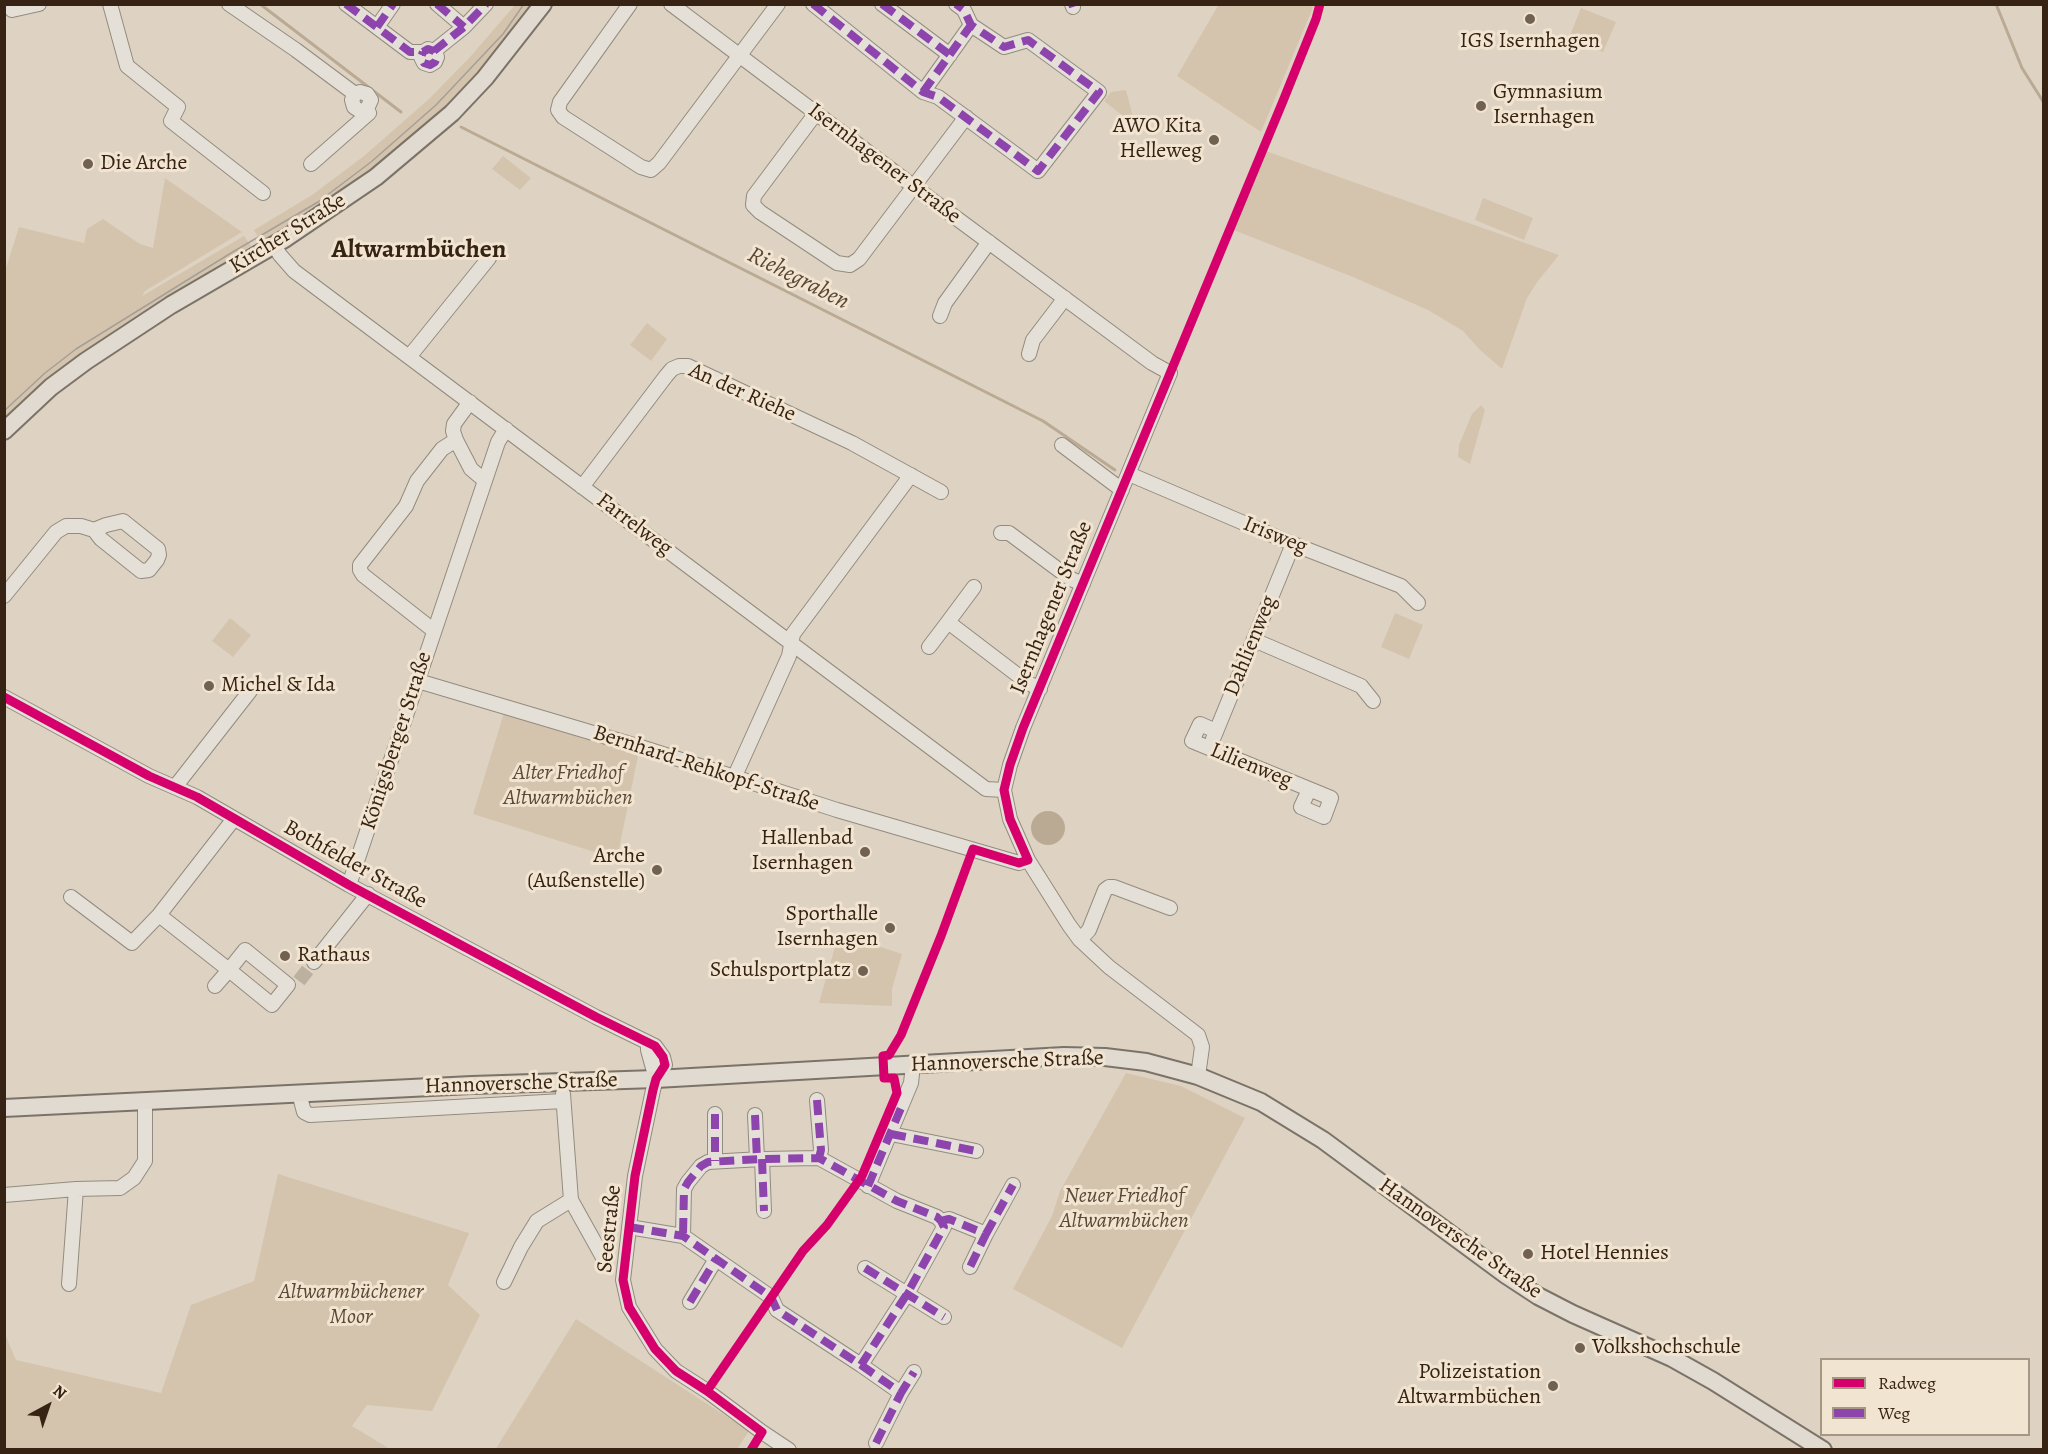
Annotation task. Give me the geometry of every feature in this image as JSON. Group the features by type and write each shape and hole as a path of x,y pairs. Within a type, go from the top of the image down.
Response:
{"main road":[{"name":"Kircher Straße","path":"4,431 51,387 96,354 171,305 274,245 376,177 452,113 485,78 543,4"},
{"name":"Hannoversche Straße","path":"4,1108 472,1085 656,1079 1077,1056 1146,1062 1198,1076 1261,1102 1323,1140 1538,1296 1672,1358 1823,1449"}],"street":[{"path":"12,10 39,4"},
{"path":"110,4 127,66 178,107 171,121 263,193"},
{"path":"229,4 355,94 352,100 354,107 360,111 367,109 369,113 311,164"},
{"path":"346,4 410,52 428,52 464,27 486,4"},
{"path":"377,27 393,4"},
{"path":"437,4 464,27"},
{"path":"630,4 560,102 558,110 563,117 641,167 651,170 659,164 778,4"},
{"name":"Isernhagener Straße","path":"671,4 1152,363 1170,373 1040,689 1010,765 1004,790 1010,819 1028,860 1069,926 1109,967 1198,1035 1202,1047 1198,1076"},
{"path":"813,4 923,92 938,97 1038,171 1099,92 1028,40 1004,47 971,25 963,10 957,5"},
{"path":"887,8 950,55"},
{"path":"923,92 971,25"},
{"path":"816,113 754,196 753,205 837,263 850,265 858,259 966,117"},
{"path":"940,316 945,303 989,242"},
{"name":"Farrelweg","path":"274,245 294,270 986,789 1004,790"},
{"path":"409,357 489,258"},
{"path":"1029,354 1033,340 1065,298"},
{"name":"An der Riehe","path":"582,487 672,369 688,366 849,441 941,492"},
{"path":"470,402 454,424 453,431 471,469 484,480"},
{"name":"Königsberger Straße","path":"349,885 484,480 498,442 506,429"},
{"name":"Königsberger Straße","path":"433,630 363,575 360,564 406,506 417,481 442,449 456,440"},
{"path":"1062,446 1122,490"},
{"name":"Irisweg","path":"1129,474 1293,544 1401,586 1418,603"},
{"path":"734,778 789,656 793,634 910,475"},
{"path":"4,596 56,532 66,526 81,526 94,530 101,539 141,571 149,570 157,560 158,549 123,521 94,530"},
{"path":"1001,533 1009,533 1071,579 1083,584"},
{"name":"Dahlienweg","path":"1209,748 1293,544"},
{"path":"929,647 974,587"},
{"path":"948,622 1028,683 1040,689"},
{"path":"1254,640 1361,686 1373,701"},
{"name":"Bernhard-Rehkopf-Straße","path":"418,681 647,749 837,810 1019,863 1028,860"},
{"path":"175,787 250,691"},
{"name":"Bothfelder Straße","path":"4,697 149,776 197,797 233,820 349,885 596,1017 648,1042 656,1079"},
{"name":"Lilienweg","path":"1209,748 1309,790"},
{"path":"71,897 132,943 159,915 233,820"},
{"path":"1080,939 1089,930 1105,890 1109,887 1170,908"},
{"path":"314,962 368,894"},
{"path":"159,915 229,969 272,1005 294,983 245,950 229,969 215,986"},
{"path":"868,1186 911,1083 913,1065"},
{"name":"Seestraße","path":"656,1079 635,1176 623,1280 629,1306 655,1349 676,1371 789,1449"},
{"path":"562,1083 571,1200 605,1261"},
{"name":"Hannoversche Straße","path":"299,1093 304,1112 310,1115 563,1101"},
{"path":"817,1100 821,1150 819,1158"},
{"path":"4,1195 120,1188 134,1178 145,1161 145,1101"},
{"path":"715,1114 715,1161"},
{"path":"755,1115 764,1211"},
{"path":"891,1134 976,1151"},
{"path":"683,1236 684,1190 701,1166 715,1161 819,1158 897,1201 937,1217 944,1227 907,1294 861,1365"},
{"path":"970,1267 1013,1185"},
{"path":"69,1284 76,1189"},
{"path":"504,1281 537,1221 571,1200"},
{"path":"941,1221 949,1219 986,1234"},
{"path":"629,1227 683,1236 771,1297 777,1310 901,1393"},
{"path":"690,1302 716,1259"},
{"path":"865,1268 944,1317"},
{"path":"876,1443 914,1372"}],"green space":[{"path":"1219,4 1314,5 1261,132 1177,76"},
{"path":"515,5 534,5 485,70 410,144 263,245 254,230 312,195 364,156 429,99 470,57"},
{"path":"1581,8 1616,22 1603,52 1569,38"},
{"path":"1126,90 1134,121 1132,123 1104,101 1111,92"},
{"path":"1263,150 1559,255 1527,298 1502,369 1463,331 1428,310 1353,277 1231,229"},
{"path":"503,156 531,178 520,190 492,169"},
{"path":"165,178 242,232 145,291 142,296 244,236 251,246 244,250 245,255 5,424 5,271 19,227 84,243 87,229 103,219 140,244 153,248"},
{"path":"1483,198 1533,218 1524,240 1475,220"},
{"path":"647,323 667,339 651,361 630,345"},
{"path":"1481,405 1485,410 1470,464 1458,457 1459,445 1472,414"},
{"path":"1395,613 1423,625 1409,659 1381,647"},
{"path":"230,618 251,635 233,657 212,641"},
{"name":"Alter Friedhof Altwarmbüchen","path":"504,713 639,751 617,859 473,814"},
{"name":"Schulsportplatz","path":"839,933 902,954 892,989 892,1006 819,1003"},
{"name":"Neuer Friedhof Altwarmbüchen","path":"1126,1073 1181,1086 1245,1118 1122,1348 1013,1289 1052,1216 1060,1191"},
{"name":"Altwarmbüchener Moor","path":"278,1174 469,1233 448,1285 480,1315 432,1411 367,1405 352,1426 390,1449 5,1449 5,1334 16,1360 161,1393 191,1305 254,1281"},
{"path":"576,1319 749,1431 737,1449 495,1450"}],"shaded area":[{"path":"1048,811 1060,816 1065,828 1060,840 1048,845 1036,840 1031,828 1036,816"}],"waterway":[{"name":"Riehegraben","path":"260,4 401,112"},
{"path":"1996,4 2022,68 2044,103"},
{"name":"Riehegraben","path":"461,127 1043,421 1115,470"}],"tunnel":[{"path":"299,981 314,962"}],"tram line":[{"path":"4,411 45,373 76,349 318,202 371,162 436,105 503,34 524,4"}],"marked path":[{"path":"346,4 410,52 423,52 428,49 434,51 437,57 435,62 430,65 424,63 421,57 423,52"},
{"path":"377,27 393,4"},
{"path":"437,4 464,27"},
{"path":"434,51 464,27 486,4"},
{"path":"813,4 923,92 938,97 1038,171 1099,92 1028,40 1004,47 971,25 964,10 956,4"},
{"path":"882,4 950,55"},
{"path":"923,92 971,25"},
{"path":"817,1100 821,1150 819,1158"},
{"path":"868,1186 901,1108"},
{"path":"715,1114 715,1161"},
{"path":"755,1115 757,1159"},
{"path":"891,1134 976,1151"},
{"path":"629,1227 683,1236 771,1297 777,1310 861,1365 907,1294 944,1227 937,1217 897,1201 819,1158 762,1159 708,1162 701,1166 684,1189 683,1236"},
{"path":"762,1159 764,1211"},
{"path":"986,1234 1013,1185"},
{"path":"941,1221 949,1219 986,1234 970,1267"},
{"path":"690,1302 716,1259"},
{"path":"865,1268 944,1317"},
{"path":"861,1365 901,1393 914,1372"},
{"path":"876,1443 901,1393"}],"cycle path":[{"path":"707,1391 803,1251 827,1225 862,1176 897,1093 894,1078 884,1078 883,1056 889,1055 901,1035 973,849 1019,863 1028,860 1010,819 1004,790 1010,765 1023,728 1283,101 1320,4"},
{"path":"4,697 149,776 197,797 349,885 596,1017 655,1046 663,1057 665,1065 656,1079 653,1090 635,1176 623,1280 629,1307 655,1349 676,1371 762,1432 751,1450"}],"place":[{"name":"IGS Isernhagen","path":"1530,19"},
{"name":"Gymnasium Isernhagen","path":"1481,106"},
{"name":"AWO Kita Helleweg","path":"1214,140"},
{"name":"Die Arche","path":"88,164"},
{"name":"Michel & Ida","path":"209,686"},
{"name":"Hallenbad Isernhagen","path":"865,852"},
{"name":"Arche (Außenstelle)","path":"657,870"},
{"name":"Sporthalle Isernhagen","path":"890,928"},
{"name":"Rathaus","path":"285,956"},
{"name":"Schulsportplatz","path":"863,971"},
{"name":"Hotel Hennies","path":"1528,1254"},
{"name":"Volkshochschule","path":"1580,1348"},
{"name":"Polizeistation Altwarmbüchen","path":"1553,1386"}],"district":[{"name":"Altwarmbüchen","path":"419,251"}]}
